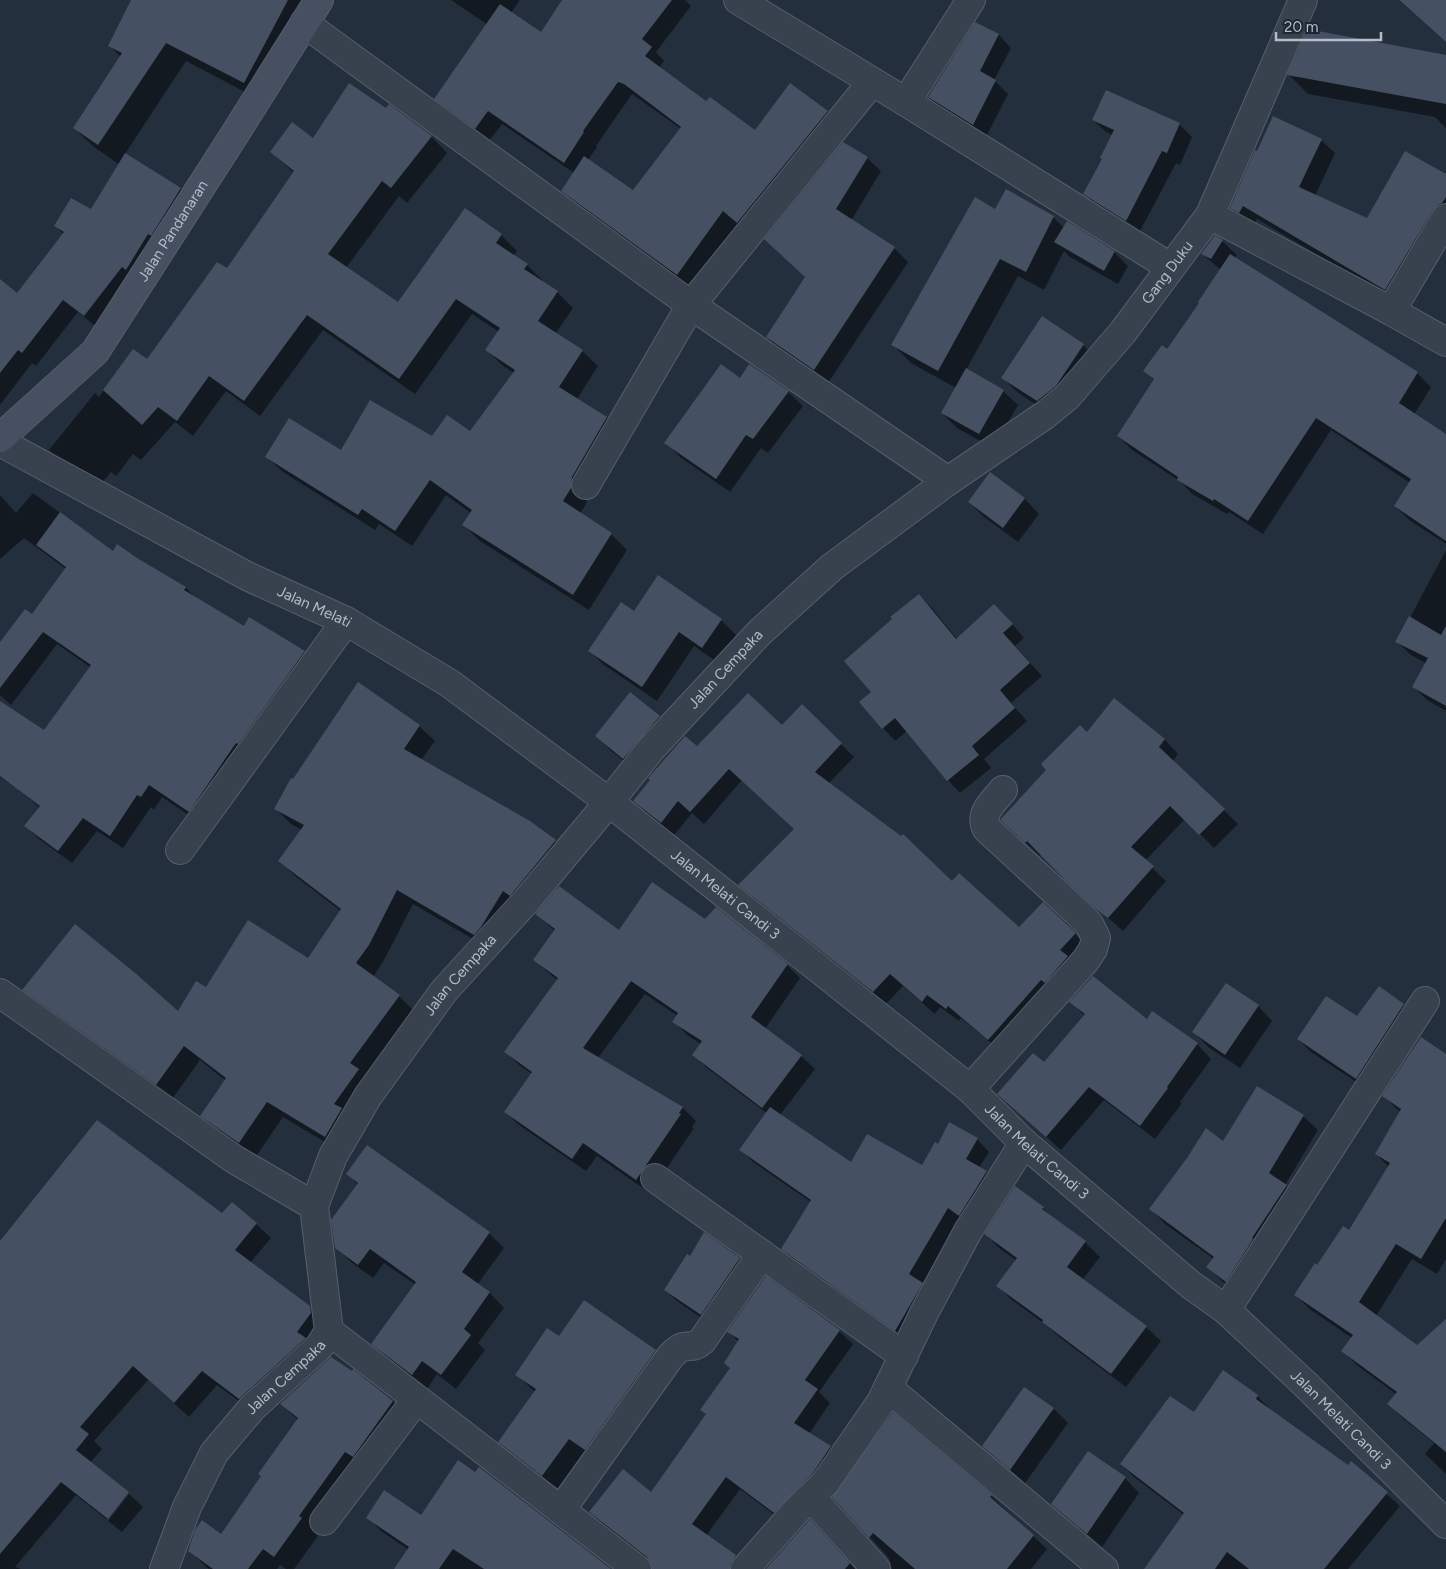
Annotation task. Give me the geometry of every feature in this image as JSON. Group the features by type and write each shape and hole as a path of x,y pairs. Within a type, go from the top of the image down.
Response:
{"main road":[{"name":"Jalan Pandanaran","path":"0,438 94,352 233,138 319,0"}],"street":[{"path":"738,0 906,102 1170,267"},
{"path":"906,102 970,0"},
{"name":"Gang Duku","path":"948,481 1045,415 1067,397 1123,332 1210,215 1302,0"},
{"path":"304,23 691,305 948,481"},
{"path":"586,485 691,305 872,82"},
{"path":"1210,215 1446,342"},
{"path":"1391,311 1446,218"},
{"name":"Jalan Melati","path":"0,442 249,577 346,621 449,683 609,802"},
{"name":"Jalan Cempaka","path":"164,1569 187,1507 214,1453 252,1408 319,1347 328,1331 314,1206 333,1156 368,1096 432,1007 444,991 526,900 651,749 760,632 832,567 948,481"},
{"path":"180,850 346,621"},
{"path":"970,1089 1086,960 1096,938 1090,924 987,829 984,823 984,814 1003,790"},
{"name":"Jalan Melati Candi 3","path":"609,802 970,1089 1024,1143 1191,1284 1226,1310 1304,1383 1446,1524"},
{"path":"0,993 234,1159 314,1206"},
{"path":"1226,1310 1425,1001"},
{"path":"745,1569 825,1483 881,1402 924,1313 968,1231 1024,1143"},
{"path":"655,1178 904,1356"},
{"path":"561,1510 670,1357 685,1346 697,1345 702,1341 762,1254"},
{"path":"328,1331 636,1569"},
{"path":"888,1388 1104,1569"},
{"path":"324,1521 416,1400"},
{"path":"811,1497 876,1569"}],"building":[{"path":"131,0 288,0 244,83 166,43 98,145 73,128 122,53 108,46"},
{"path":"562,0 672,0 642,39 652,47 645,56 706,101 710,97 755,130 790,83 828,111 737,223 723,211 677,275 561,191 584,156 633,190 681,127 624,84 618,82 583,131 564,163 488,111 475,129 434,99 500,4 541,32"},
{"path":"1399,0 1446,0 1446,42"},
{"path":"975,22 999,34 980,71 996,80 973,125 928,97"},
{"path":"1307,29 1446,55 1446,104 1287,75"},
{"path":"349,83 386,108 389,104 432,136 391,188 382,181 328,254 398,302 465,208 502,234 496,243 528,264 524,269 558,291 538,321 583,350 559,387 607,417 572,477 571,488 563,501 612,533 573,595 462,525 472,510 430,480 395,531 362,509 358,515 265,457 289,418 341,450 370,400 432,436 447,415 470,431 515,370 485,350 500,328 456,299 399,379 307,315 244,401 209,376 177,421 158,407 142,425 103,390 133,349 147,359 217,262 227,268 294,171 270,152 292,122 313,138"},
{"path":"1106,90 1180,123 1167,153 1162,151 1126,221 1083,194 1102,159 1100,158 1114,130 1092,120"},
{"path":"1273,116 1322,139 1299,187 1367,218 1405,151 1446,174 1446,197 1433,210 1385,290 1243,206 1239,213 1230,208 1255,150 1257,151"},
{"path":"843,142 868,157 836,209 895,247 814,370 766,337 805,277 764,239"},
{"path":"125,153 181,188 151,236 148,234 126,270 122,267 84,316 63,300 22,353 18,350 0,373 0,279 17,293 64,232 54,226 71,198 91,209"},
{"path":"1006,189 1054,216 1026,272 1000,259 938,371 891,345 975,197 995,209"},
{"path":"1067,221 1115,251 1104,271 1054,242"},
{"path":"1215,235 1223,240 1211,259 1201,254"},
{"path":"1230,254 1418,372 1399,403 1446,434 1446,541 1394,506 1411,479 1316,418 1248,521 1214,499 1213,501 1177,480 1178,477 1117,436 1154,379 1143,371 1162,345 1167,349"},
{"path":"1042,316 1084,344 1056,386 1037,401 1001,378"},
{"path":"721,364 740,378 749,364 789,391 753,439 746,435 716,479 664,443"},
{"path":"966,368 1004,390 979,434 941,413"},
{"path":"990,472 1025,498 1003,528 968,502"},
{"path":"60,512 113,551 117,544 186,587 184,590 244,626 249,617 305,651 238,744 236,743 189,812 149,785 141,797 137,795 110,836 83,818 58,851 24,826 40,806 0,776 0,701 44,730 91,665 43,632 0,688 0,642 25,609 32,614 66,567 36,545"},
{"path":"658,575 722,619 702,648 679,632 642,687 588,651 621,602 634,611"},
{"path":"919,594 956,639 994,604 1013,624 1003,633 1030,663 1000,690 1015,708 972,746 979,755 947,781 895,718 882,729 859,702 871,692 844,661 892,619 890,617"},
{"path":"1409,616 1441,635 1446,626 1446,706 1412,687 1428,658 1395,642"},
{"path":"358,682 420,725 404,749 530,821 556,840 510,896 503,891 474,935 397,890 369,945 356,963 400,995 350,1063 359,1069 334,1104 342,1108 325,1137 267,1102 239,1143 200,1116 226,1078 184,1046 156,1085 22,990 75,924 178,1011 196,981 206,987 248,920 308,958 341,909 278,861 304,825 274,809 291,778 293,779"},
{"path":"630,692 660,716 623,759 595,736"},
{"path":"748,693 782,725 802,704 842,743 815,772 901,836 903,834 952,881 959,873 1019,927 1043,902 1076,933 1060,950 1068,956 1045,983 1041,980 988,1040 948,1006 946,1009 927,995 922,1002 890,974 873,992 738,885 794,829 729,769 690,812 678,801 661,823 633,801 650,780 648,778 685,736 697,746"},
{"path":"1114,698 1165,739 1159,747 1225,809 1199,835 1170,806 1131,847 1154,866 1108,918 1064,879 1027,841 1025,843 1000,820 1046,770 1041,764 1080,725 1087,732"},
{"path":"652,882 705,919 716,907 788,964 751,1017 802,1055 762,1108 692,1055 702,1041 672,1022 678,1013 631,981 583,1048 683,1107 679,1113 681,1114 636,1180 583,1143 572,1159 504,1112 532,1072 504,1052 558,978 533,960 555,929 535,914 559,886 619,930"},
{"path":"1093,976 1147,1019 1152,1011 1198,1043 1140,1126 1089,1087 1046,1137 997,1094 1033,1053 1044,1062 1085,1014 1069,1002"},
{"path":"1226,983 1259,1005 1225,1055 1192,1032"},
{"path":"1379,986 1404,1004 1356,1079 1297,1039 1326,996 1357,1016"},
{"path":"1421,1037 1446,1054 1446,1218 1421,1259 1396,1244 1359,1302 1417,1345 1446,1319 1446,1452 1387,1404 1397,1392 1341,1351 1353,1335 1294,1295 1343,1226 1349,1230 1390,1163 1375,1154 1401,1109 1382,1096"},
{"path":"1257,1086 1304,1115 1269,1173 1287,1185 1226,1282 1206,1267 1214,1257 1149,1209 1187,1158 1206,1128 1223,1141"},
{"path":"770,1107 851,1162 867,1134 922,1165 935,1142 938,1144 949,1122 978,1138 966,1159 987,1171 959,1216 948,1208 909,1274 923,1283 895,1331 781,1249 811,1200 739,1150"},
{"path":"97,1120 222,1213 232,1202 257,1223 235,1250 310,1306 311,1313 297,1332 306,1338 239,1399 202,1371 174,1403 133,1366 80,1427 89,1434 76,1450 129,1492 108,1519 61,1482 0,1554 0,1241"},
{"path":"367,1145 490,1232 462,1272 490,1292 464,1329 471,1335 441,1375 422,1361 412,1375 371,1344 416,1282 370,1249 358,1265 335,1248 331,1220 358,1183 346,1174"},
{"path":"1015,1186 1044,1207 1042,1209 1086,1241 1067,1267 1147,1326 1111,1374 1042,1322 1043,1320 996,1286 1017,1258 984,1234"},
{"path":"704,1232 740,1258 701,1315 664,1290 687,1254 690,1256"},
{"path":"766,1276 840,1330 805,1380 818,1389 794,1423 831,1446 813,1473 774,1513 726,1477 692,1524 736,1555 730,1565 730,1569 652,1569 647,1557 589,1512 623,1469 651,1492 706,1414 700,1410 730,1368 724,1363 739,1339 727,1332"},
{"path":"584,1300 656,1350 585,1450 569,1439 542,1476 498,1442 536,1389 515,1375 547,1328 559,1336"},
{"path":"331,1357 352,1371 353,1369 393,1401 353,1457 345,1452 299,1516 302,1518 274,1557 263,1549 248,1569 213,1569 188,1551 195,1530 202,1520 221,1534 261,1476 258,1474 298,1418 280,1404"},
{"path":"1223,1370 1258,1395 1256,1399 1348,1465 1351,1461 1388,1492 1324,1569 1249,1569 1227,1552 1215,1569 1144,1569 1184,1513 1120,1464 1170,1396 1194,1412"},
{"path":"1024,1387 1054,1408 1010,1470 982,1446"},
{"path":"893,1412 992,1495 990,1497 1034,1535 1007,1569 915,1569 873,1533 869,1538 832,1497"},
{"path":"1088,1451 1126,1477 1087,1534 1051,1504"},
{"path":"458,1460 475,1472 479,1467 611,1569 484,1569 453,1549 439,1569 394,1569 409,1547 366,1518 384,1490 421,1515"},
{"path":"810,1519 850,1563 845,1569 766,1569"}]}
